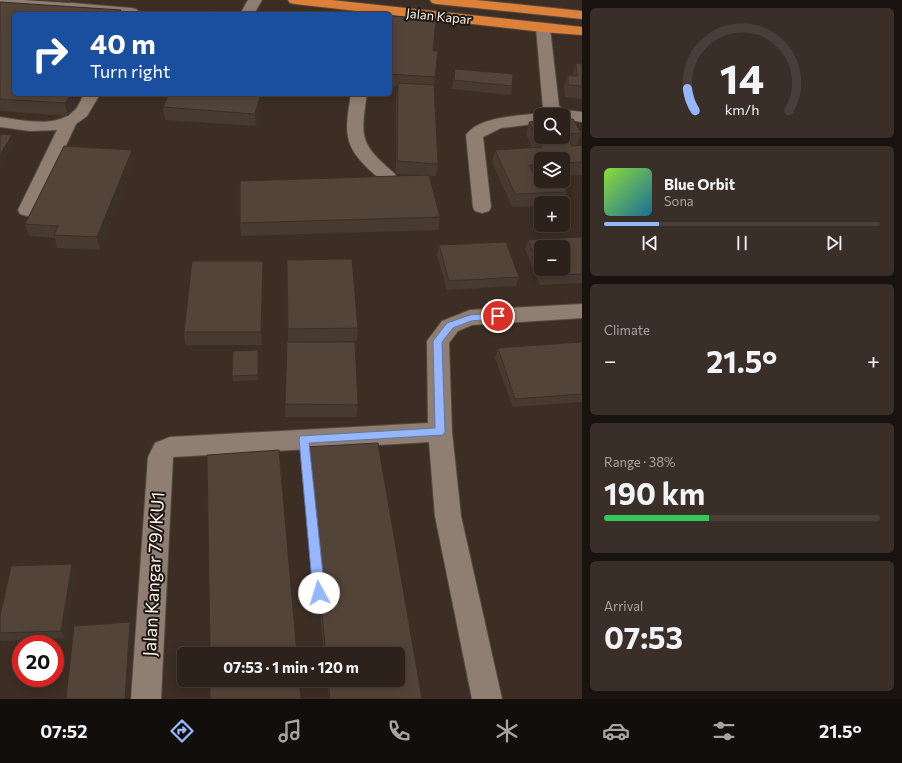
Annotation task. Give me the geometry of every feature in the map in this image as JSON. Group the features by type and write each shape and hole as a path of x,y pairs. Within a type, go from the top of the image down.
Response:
{"highway":[{"name":"Jalan Kapar","path":"295,0 376,12"},
{"name":"Jalan Kapar","path":"445,0 582,15"},
{"name":"Jalan Kapar","path":"392,14 582,31"}],"street":[{"path":"126,0 132,12"},
{"path":"248,12 255,0"},
{"path":"0,1 122,12"},
{"path":"543,28 551,108"},
{"path":"0,122 37,126 56,125 69,122 80,114 91,96"},
{"path":"358,96 354,125 356,141 364,156 388,177"},
{"path":"570,116 582,116"},
{"path":"482,207 474,135 494,124 534,119"},
{"path":"27,210 69,122"},
{"path":"487,699 448,516 440,432 438,341 450,326 470,318 582,311"},
{"name":"Jalan Kangar 79/KU1","path":"146,699 160,457 164,450 170,447 305,451 440,432"}],"building":[{"path":"0,2 121,10 120,12 12,12 12,96 70,96 65,103 0,99"},
{"path":"392,16 436,19 433,51 438,51 435,77 392,74"},
{"path":"576,63 582,64 582,86 568,85 568,75 577,76"},
{"path":"455,69 513,74 512,86 454,80"},
{"path":"398,83 434,85 438,164 397,161"},
{"path":"168,96 260,96 255,114 163,107"},
{"path":"570,119 573,119 581,133 570,134"},
{"path":"529,122 534,122 534,132"},
{"path":"0,134 12,135 0,155"},
{"path":"570,143 572,146 582,145 582,162 570,163 570,152 534,152 534,165 529,165 534,173 534,188 565,188 567,192 515,194 495,150 542,147 540,144 570,144"},
{"path":"64,146 132,150 97,237 54,235 58,226 25,224"},
{"path":"429,175 440,217 240,223 240,181"},
{"path":"582,237 582,274 570,275 570,240 534,240 534,254 528,240"},
{"path":"506,242 519,277 449,281 439,245"},
{"path":"352,259 358,328 288,329 287,260"},
{"path":"192,261 263,261 261,332 184,332"},
{"path":"287,342 355,342 358,405 285,404"},
{"path":"582,342 582,394 515,399 498,348"},
{"path":"258,350 258,375 232,376 233,351"},
{"path":"378,443 422,699 330,699 329,687 405,687 405,647 325,647 305,447"},
{"path":"279,450 296,647 210,647 207,455"},
{"path":"72,564 61,631 0,633 0,616 11,566"},
{"path":"130,622 125,699 56,699 66,698 74,626"},
{"path":"210,687 300,687 301,699 210,699"}],"route":[{"path":"319,593 304,439 440,432 438,341 450,326 470,318 498,316"}]}
